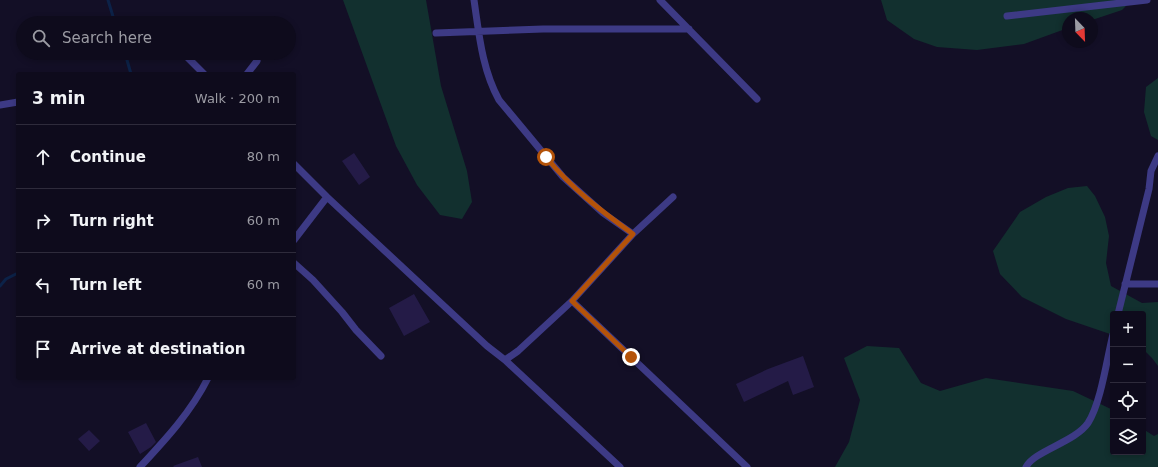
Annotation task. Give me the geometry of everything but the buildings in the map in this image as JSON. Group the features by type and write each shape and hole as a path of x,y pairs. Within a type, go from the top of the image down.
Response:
{"street":[{"path":"474,0 486,68 491,86 508,112 562,177 603,213 633,234"},
{"path":"660,0 757,99"},
{"path":"1007,16 1147,0"},
{"path":"436,33 543,29 689,30"},
{"path":"190,60 202,72"},
{"path":"249,72 257,61"},
{"path":"0,105 16,102"},
{"path":"1119,311 1149,189 1151,171 1158,156"},
{"path":"296,166 327,197 481,341 506,360 620,467"},
{"path":"506,360 518,351 572,301 633,234 673,196"},
{"path":"296,237 327,197"},
{"path":"296,265 313,280 356,330 381,356"},
{"path":"1125,284 1158,284"},
{"path":"572,301 747,467"},
{"path":"1026,467 1033,458 1072,437 1087,423 1099,395 1110,347"},
{"path":"140,467 184,418 202,391 207,380"}],"green space":[{"path":"343,0 426,0 441,86 467,171 472,202 462,219 440,215 417,185 396,146"},
{"path":"881,0 1132,0 1122,10 1098,18 1098,12 1062,12 1062,30 1024,44 977,50 937,47 914,39 887,20"},
{"path":"1158,78 1158,140 1151,136 1144,112 1146,87"},
{"path":"1087,186 1095,196 1105,217 1109,236 1106,263 1111,286 1142,303 1158,302 1158,366 1146,352 1146,311 1110,311 1110,334 1066,319 1022,297 1000,274 993,251 1020,212 1046,197 1068,188"},
{"path":"867,346 899,348 921,383 940,391 986,378 1073,391 1110,409 1110,455 1146,455 1146,431 1154,436 1158,434 1158,467 835,467 849,442 860,400 844,358"}],"waterway":[{"path":"108,0 113,16"},
{"path":"127,60 130,72"},
{"path":"0,286 6,279 16,274"}],"route":[{"path":"546,157 562,177 603,213 633,234 572,301 631,357"}]}
